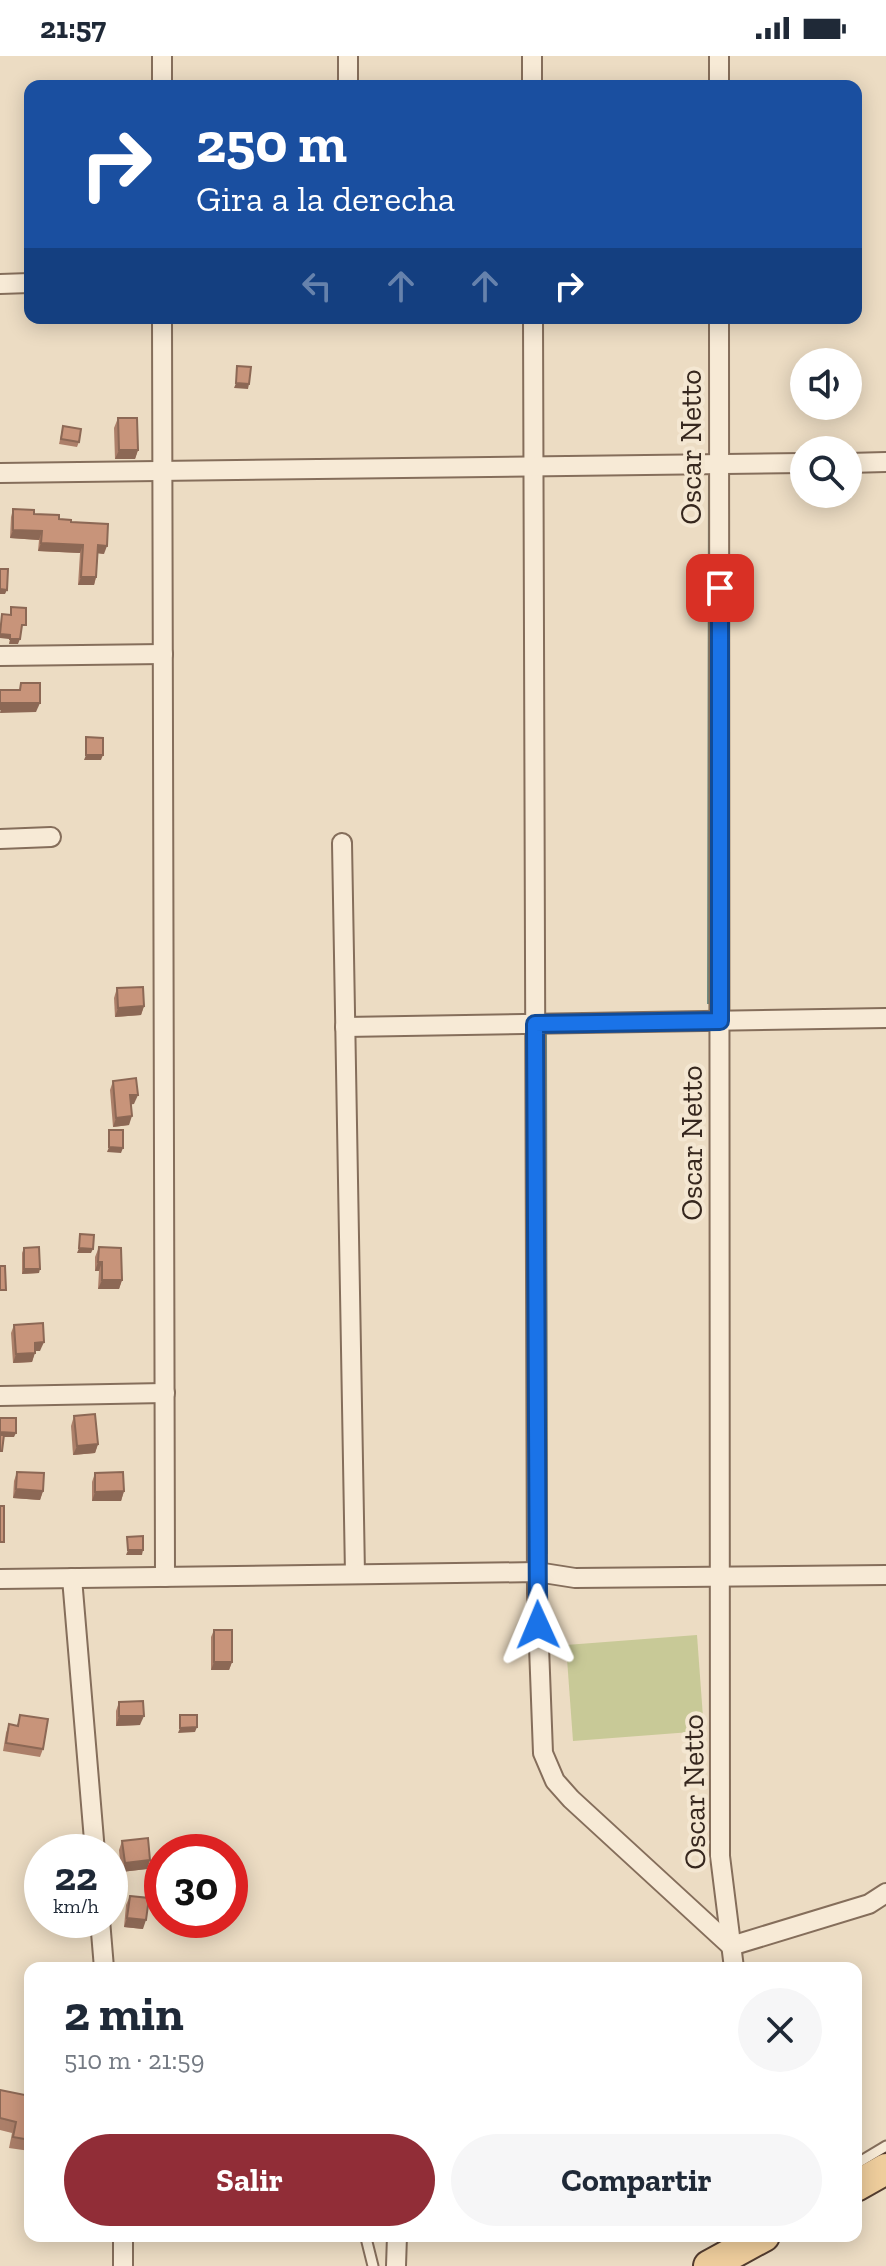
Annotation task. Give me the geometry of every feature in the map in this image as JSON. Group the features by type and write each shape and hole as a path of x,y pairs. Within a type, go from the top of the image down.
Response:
{"main road":[{"path":"862,2183 886,2169"},
{"path":"709,2266 753,2242"}],"street":[{"path":"162,56 162,80"},
{"path":"348,56 348,80"},
{"path":"532,56 532,80"},
{"path":"719,56 719,80"},
{"path":"0,284 24,283"},
{"path":"162,324 165,1577"},
{"path":"533,324 537,1572 543,1753 555,1781 571,1799 731,1946 869,1904 886,1893"},
{"name":"Oscar Netto","path":"719,324 720,1856 733,1962"},
{"path":"862,463 886,462"},
{"path":"0,473 790,463"},
{"path":"0,656 163,654"},
{"path":"0,839 51,837"},
{"path":"342,843 355,1574"},
{"path":"345,1027 886,1018"},
{"path":"0,1396 165,1393"},
{"path":"0,1579 537,1572 575,1578 886,1575"},
{"path":"72,1578 93,1834"},
{"path":"102,1938 104,1962"},
{"path":"123,2242 123,2266"},
{"path":"396,2266 397,2242"}],"lane":[{"path":"862,2160 886,2146"},
{"path":"367,2242 373,2266"}],"green space":[{"path":"697,1635 704,1731 573,1741 566,1645"}],"shaded area":[{"path":"709,477 710,1003 708,1003"},
{"path":"546,1033 547,1553 546,1553"}],"building":[{"path":"237,366 251,367 249,384 236,383"},
{"path":"118,418 137,418 138,450 119,450"},
{"path":"63,426 81,429 79,442 61,439"},
{"path":"13,509 59,515 59,519 71,522 108,524 107,546 98,545 96,577 81,577 83,545 41,543 42,531 13,530"},
{"path":"0,569 8,569 7,590 0,589"},
{"path":"11,607 26,608 26,625 22,625 20,639 10,639 10,635 0,634 2,614 11,615"},
{"path":"21,683 40,683 40,703 2,703 0,709 0,690 20,690"},
{"path":"86,737 103,738 103,755 86,755"},
{"path":"143,987 144,1006 118,1008 117,988"},
{"path":"136,1078 138,1095 130,1095 132,1116 116,1118 113,1081"},
{"path":"109,1130 123,1130 123,1148 109,1147"},
{"path":"80,1234 94,1235 93,1249 79,1248"},
{"path":"39,1247 40,1269 24,1269 24,1248"},
{"path":"99,1247 121,1248 122,1280 102,1280"},
{"path":"0,1266 5,1266 6,1290 0,1290"},
{"path":"43,1323 44,1342 35,1343 35,1353 16,1354 14,1325"},
{"path":"95,1414 98,1444 77,1446 74,1416"},
{"path":"0,1418 16,1418 16,1433 0,1432"},
{"path":"0,1435 4,1435 2,1451 0,1451"},
{"path":"17,1472 44,1473 43,1491 16,1489"},
{"path":"123,1472 124,1491 95,1492 95,1473"},
{"path":"0,1506 4,1506 4,1542 0,1542"},
{"path":"143,1536 143,1550 128,1550 127,1537"},
{"path":"214,1630 232,1630 232,1662 214,1662"},
{"path":"143,1701 144,1716 119,1716 119,1702"},
{"path":"20,1715 48,1719 43,1749 6,1743 9,1724 18,1726"},
{"path":"180,1715 197,1715 197,1727 180,1728"},
{"path":"144,1838 144,1861 128,1863 128,1840"},
{"path":"130,1896 144,1897 144,1920 128,1918"},
{"path":"0,2090 24,2095 24,2139 13,2137 16,2122 0,2118"}],"route":[{"path":"538,1625 535,1024 720,1021 720,588"}]}
